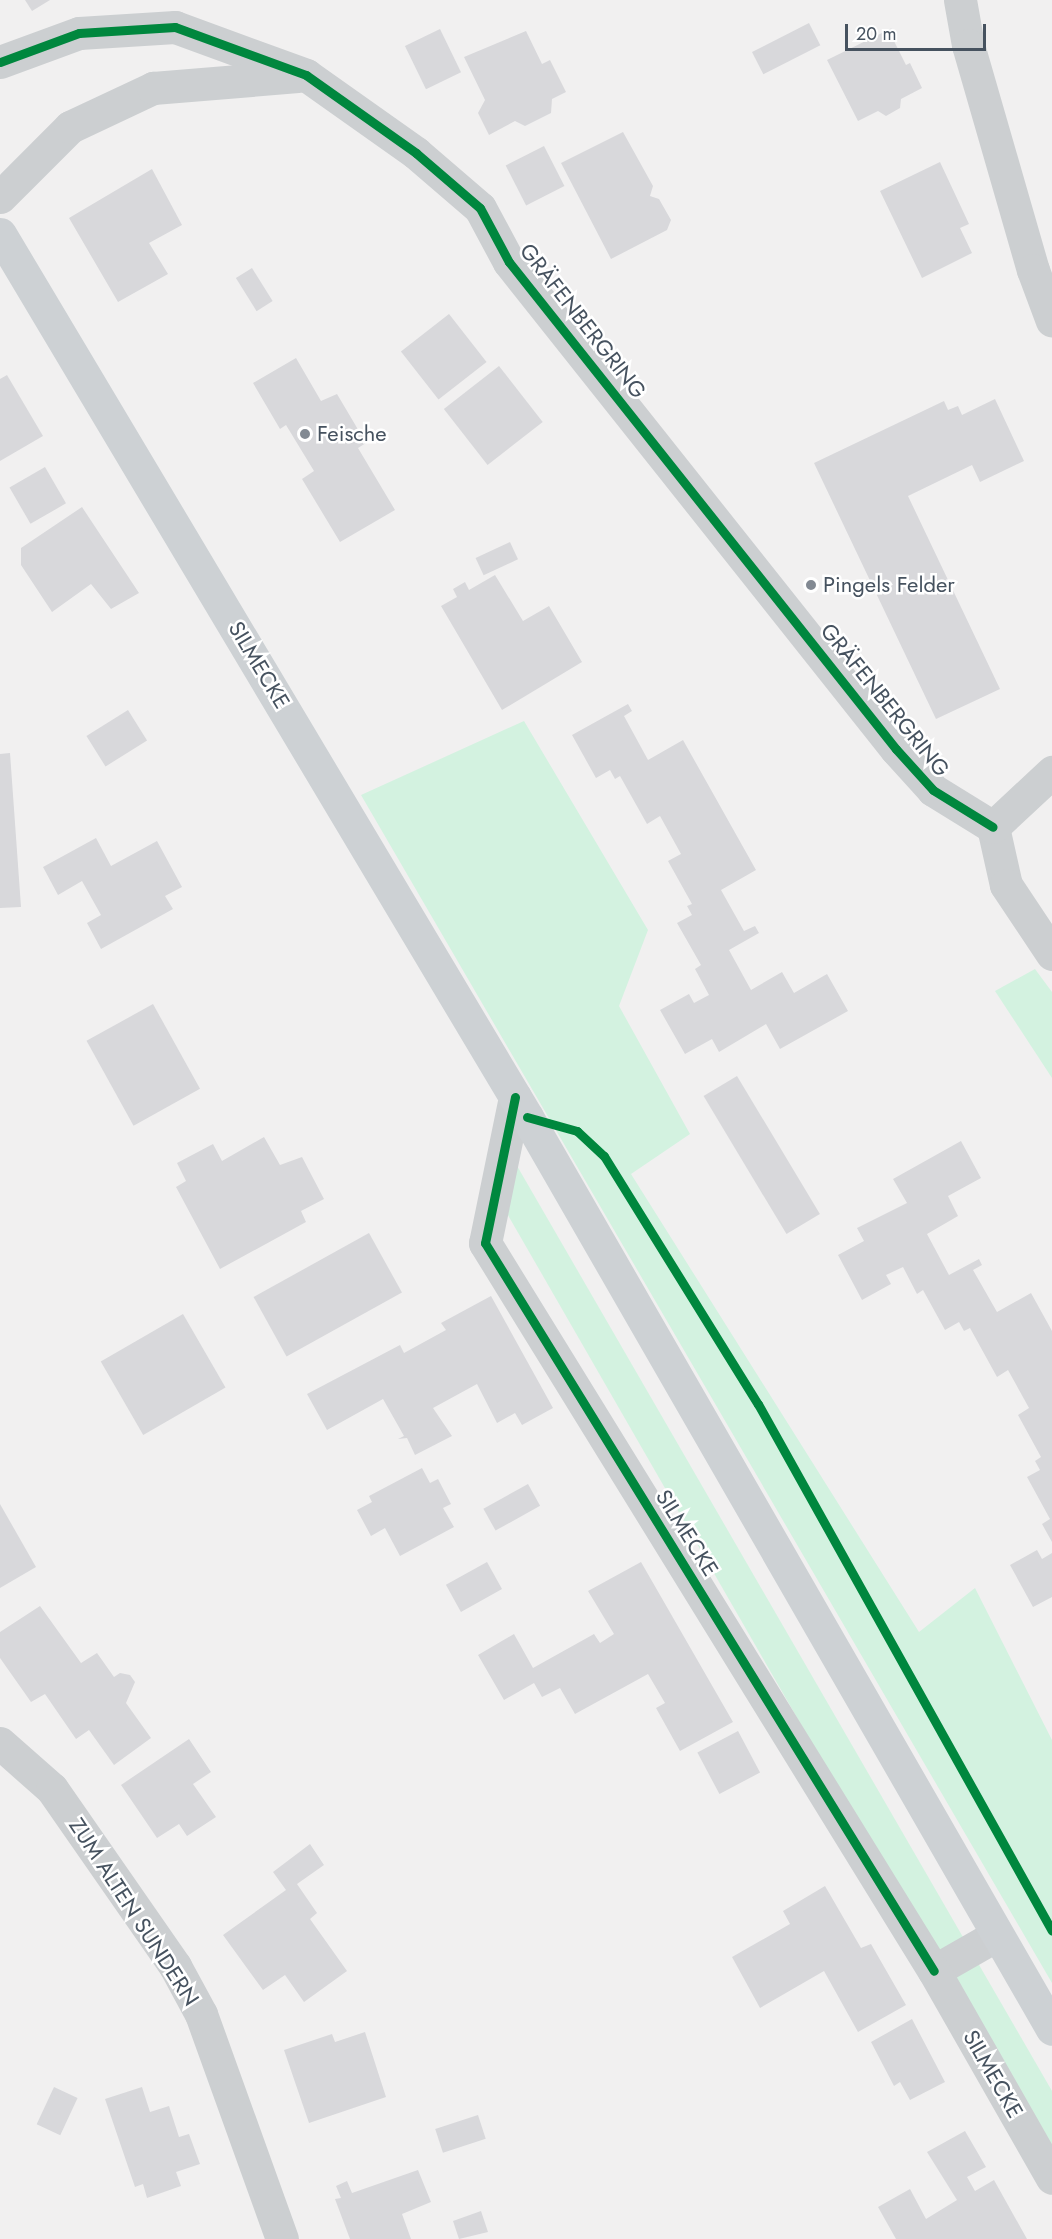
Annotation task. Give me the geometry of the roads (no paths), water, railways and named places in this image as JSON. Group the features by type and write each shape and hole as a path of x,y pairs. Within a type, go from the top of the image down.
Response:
{"main road":[{"name":"SILMECKE","path":"0,234 515,1097 995,1936 1052,2029"}],"street":[{"path":"960,0 968,45 1033,270 1052,321"},
{"name":"GRÄFENBERGRING","path":"0,62 79,33 175,27 306,75 416,153 480,208 508,262 896,749 933,790 993,826"},
{"path":"0,197 70,127 153,88 306,75"},
{"path":"1052,772 993,826 1006,885 1052,954"},
{"name":"SILMECKE","path":"515,1097 485,1243 934,1971 1052,2178"},
{"name":"ZUM ALTEN SUNDERN","path":"0,1743 52,1789 175,1966 201,2014 282,2239"},
{"path":"934,1971 995,1936"}],"place":[{"name":"Feische","path":"305,434"},
{"name":"Pingels Felder","path":"811,585"}]}
